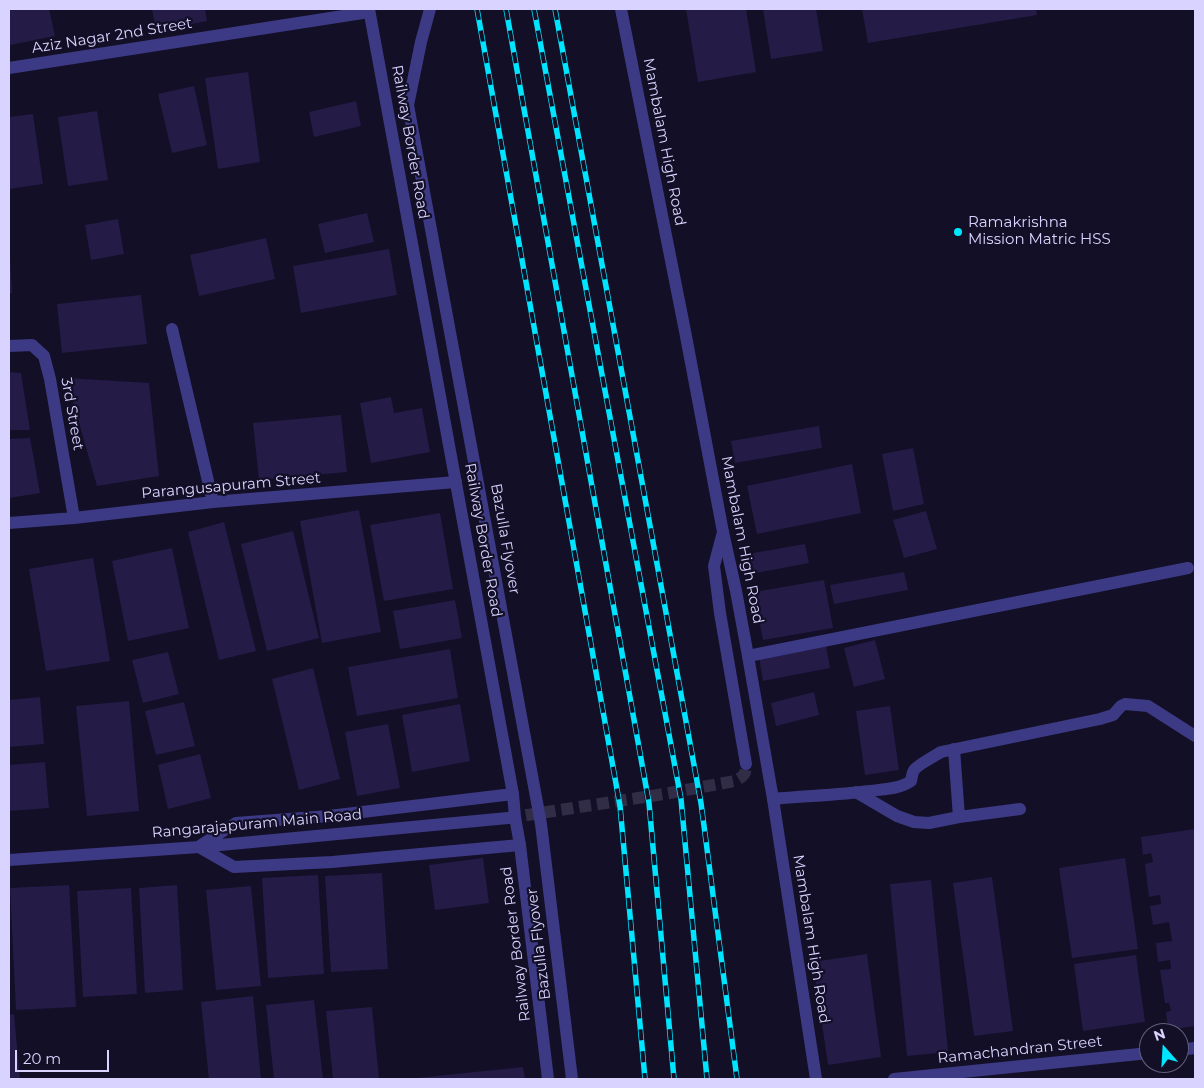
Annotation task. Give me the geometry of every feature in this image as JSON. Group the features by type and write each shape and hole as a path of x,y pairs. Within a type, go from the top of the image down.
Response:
{"street":[{"name":"Bazulla Flyover","path":"430,9 408,105 541,824 572,1079"},
{"name":"Mambalam High Road","path":"621,9 748,656 773,798 816,1079"},
{"name":"Aziz Nagar 2nd Street","path":"9,68 369,10"},
{"name":"Railway Border Road","path":"369,10 513,794 548,1079"},
{"path":"172,328 213,502"},
{"name":"3rd Street","path":"9,346 32,345 44,356 50,379 74,518"},
{"name":"Parangusapuram Street","path":"9,523 74,518 213,502 456,482"},
{"path":"723,532 714,566 720,613 746,764"},
{"path":"748,656 1188,568"},
{"path":"773,798 889,789 907,784 911,781 916,767 941,752 1100,719 1113,715 1125,704 1148,706 1195,736"},
{"path":"954,749 959,817"},
{"path":"856,792 897,816 914,822 929,823 1020,809"},
{"path":"513,794 329,816 236,823 199,846 234,867 332,862 520,845"},
{"name":"Rangarajapuram Main Road","path":"9,860 199,846 508,818"},
{"name":"Ramachandran Street","path":"894,1079 1139,1054"}],"building":[{"path":"9,9 49,9 55,36 10,45"},
{"path":"152,9 205,9 207,21 156,31"},
{"path":"686,9 746,9 756,72 698,82"},
{"path":"763,9 816,9 823,51 771,59"},
{"path":"862,9 1036,9 1037,15 868,43"},
{"path":"248,72 260,162 218,169 205,78"},
{"path":"194,86 207,145 172,153 158,94"},
{"path":"356,101 361,126 314,137 309,112"},
{"path":"97,111 108,180 68,186 58,117"},
{"path":"33,114 43,184 9,189 9,117"},
{"path":"367,213 374,242 325,253 318,224"},
{"path":"118,219 124,254 91,260 85,225"},
{"path":"266,238 275,279 199,296 190,255"},
{"path":"389,249 397,295 301,313 293,266"},
{"path":"10,256 12,293 9,293"},
{"path":"141,295 147,344 62,353 57,304"},
{"path":"9,372 21,373 30,430 9,430"},
{"path":"66,378 149,383 159,476 97,486"},
{"path":"391,397 394,413 422,408 430,452 371,463 360,403"},
{"path":"341,415 347,472 259,480 253,423"},
{"path":"819,426 822,448 735,463 731,441"},
{"path":"30,438 40,493 9,498 9,439"},
{"path":"913,448 924,504 893,511 882,454"},
{"path":"852,464 861,513 757,534 747,486"},
{"path":"359,510 381,632 322,643 300,521"},
{"path":"926,511 937,549 904,558 893,520"},
{"path":"440,513 453,589 384,601 370,525"},
{"path":"224,522 256,651 219,660 188,532"},
{"path":"293,531 319,638 267,651 241,544"},
{"path":"805,544 809,563 745,575 742,555"},
{"path":"172,548 189,628 128,641 112,561"},
{"path":"93,558 110,661 46,671 29,569"},
{"path":"904,572 908,590 834,604 830,585"},
{"path":"824,580 833,628 763,640 754,592"},
{"path":"455,600 462,638 400,649 393,611"},
{"path":"875,640 885,679 854,687 844,648"},
{"path":"826,645 830,668 763,681 759,657"},
{"path":"450,649 458,698 357,716 348,667"},
{"path":"168,652 179,694 143,703 132,660"},
{"path":"313,668 340,779 299,790 272,679"},
{"path":"814,692 819,715 776,726 771,703"},
{"path":"40,697 44,744 9,747 9,700"},
{"path":"129,701 139,811 87,816 76,706"},
{"path":"184,702 195,746 156,755 145,711"},
{"path":"460,704 470,761 412,772 402,715"},
{"path":"890,706 899,770 865,775 856,711"},
{"path":"388,724 400,788 357,796 345,732"},
{"path":"200,754 211,798 168,809 158,765"},
{"path":"45,762 49,808 9,811 9,765"},
{"path":"1195,829 1195,1026 1189,1027 1189,1023 1167,1023 1166,1012 1171,1011 1169,1003 1165,1003 1160,970 1171,969 1170,960 1158,962 1156,943 1172,941 1169,922 1153,925 1150,906 1161,904 1160,895 1149,897 1145,864 1153,862 1151,853 1143,855 1141,837"},
{"path":"483,858 489,903 435,910 429,865"},
{"path":"1125,858 1138,949 1072,958 1059,868"},
{"path":"382,873 388,969 331,972 325,876"},
{"path":"318,875 324,974 268,978 262,878"},
{"path":"992,877 1013,1031 974,1036 953,883"},
{"path":"931,880 948,1052 907,1056 890,884"},
{"path":"69,885 76,1007 16,1010 10,888"},
{"path":"177,885 183,990 145,993 139,888"},
{"path":"251,886 261,986 216,990 206,890"},
{"path":"131,888 137,994 83,997 77,891"},
{"path":"867,954 881,1057 828,1065 813,962"},
{"path":"1136,955 1145,1022 1083,1031 1074,964"},
{"path":"253,996 261,1079 209,1079 201,1002"},
{"path":"314,1000 323,1079 274,1079 266,1005"},
{"path":"372,1007 379,1079 333,1079 326,1011"},
{"path":"14,1014 20,1079 9,1079 9,1015"},
{"path":"523,1067 525,1079 417,1079 417,1078"}],"tunnel":[{"path":"508,818 735,781 744,775 746,764"}],"railway":[{"path":"477,9 620,806 645,1079"},
{"path":"506,9 649,803 674,1079"},
{"path":"534,9 681,799 707,1079"},
{"path":"555,9 701,803 737,1079"}],"place":[{"name":"Ramakrishna Mission Matric HSS","path":"958,232"}]}
